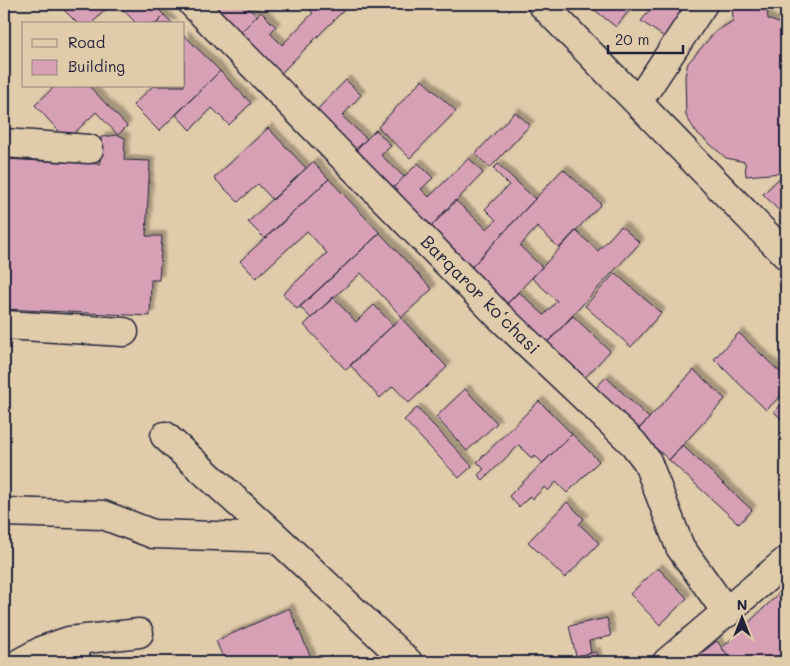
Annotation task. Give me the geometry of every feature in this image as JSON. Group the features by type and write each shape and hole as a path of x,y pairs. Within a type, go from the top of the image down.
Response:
{"street":[{"name":"Barqaror koʻchasi","path":"193,4 498,315 633,443 647,461 680,547 727,613"},
{"path":"542,4 786,255"},
{"path":"638,102 703,4"},
{"path":"4,144 90,149"},
{"path":"4,325 124,332"},
{"path":"165,436 278,538 408,662"},
{"path":"4,512 103,514 153,534 278,538"},
{"path":"667,662 786,561"},
{"path":"21,662 43,650 73,652 139,633"}],"building":[{"path":"58,4 111,4 93,22 76,22"},
{"path":"117,4 153,4 164,15 158,22 135,22"},
{"path":"196,4 244,4 257,16 233,40"},
{"path":"304,4 350,4 274,80 233,40 261,12 276,27 270,33 282,45 313,13"},
{"path":"587,4 634,4 616,27"},
{"path":"654,4 691,4 667,39 641,21"},
{"path":"732,4 767,4 768,19 786,26 786,156 781,158 782,173 746,176 745,162 726,158 696,132 686,116 685,76 688,63 715,32 733,21"},
{"path":"164,15 171,22 158,22"},
{"path":"185,36 220,71 159,131 133,105 151,88 185,88"},
{"path":"220,71 251,103 229,125 212,108 190,130 176,115"},
{"path":"346,80 361,95 342,116 367,139 347,158 307,120"},
{"path":"422,80 456,111 410,158 378,127"},
{"path":"53,88 91,88 127,126 118,135 96,112 67,140 35,105"},
{"path":"515,112 530,125 490,168 475,154"},
{"path":"268,128 306,168 273,200 258,184 238,202 214,178"},
{"path":"376,130 391,146 381,155 404,177 385,196 347,158"},
{"path":"118,135 125,138 124,160 150,161 146,236 162,236 159,280 151,280 150,316 4,309 4,159 100,164 101,137"},
{"path":"469,158 483,173 422,236 385,196 418,163 433,178 421,189 429,197"},
{"path":"313,162 329,179 265,239 248,222"},
{"path":"498,164 535,199 464,275 422,236 455,200 487,229 496,220 485,209 509,185 493,169"},
{"path":"563,169 601,204 559,248 537,227 520,246 542,267 501,310 464,275"},
{"path":"783,175 786,178 786,218 763,194"},
{"path":"329,179 380,233 297,309 283,294 327,253 307,231 256,278 240,261"},
{"path":"621,226 640,243 542,348 501,310 519,292 544,315 557,301 532,278 576,231 598,251"},
{"path":"380,233 432,289 402,317 361,273 311,318 300,307"},
{"path":"615,273 661,313 631,347 585,306"},
{"path":"333,297 356,322 374,305 393,325 346,370 304,325"},
{"path":"573,316 610,351 580,383 542,348"},
{"path":"401,318 447,367 409,403 393,386 380,398 350,365"},
{"path":"739,333 786,378 786,391 766,410 714,359"},
{"path":"694,370 725,399 669,460 637,431"},
{"path":"606,377 649,418 637,431 594,390"},
{"path":"465,389 497,423 467,451 436,417"},
{"path":"786,400 786,423 774,412"},
{"path":"539,401 572,434 543,463 535,456 532,459 519,445 483,480 478,475 484,469 477,462"},
{"path":"417,408 472,466 459,478 404,420"},
{"path":"572,434 599,461 567,493 556,482 548,491 544,487 533,499 530,496 519,507 509,496"},
{"path":"682,445 752,510 739,524 669,460"},
{"path":"567,502 584,519 579,524 599,543 565,578 528,542"},
{"path":"658,568 687,598 660,625 630,594"},
{"path":"786,587 786,662 733,662 722,648"},
{"path":"289,608 313,662 225,662 216,641"},
{"path":"607,618 611,636 589,641 591,653 576,656 569,626"},
{"path":"717,641 733,662 704,662 699,655"},
{"path":"596,652 598,662 578,662 576,656"}]}
